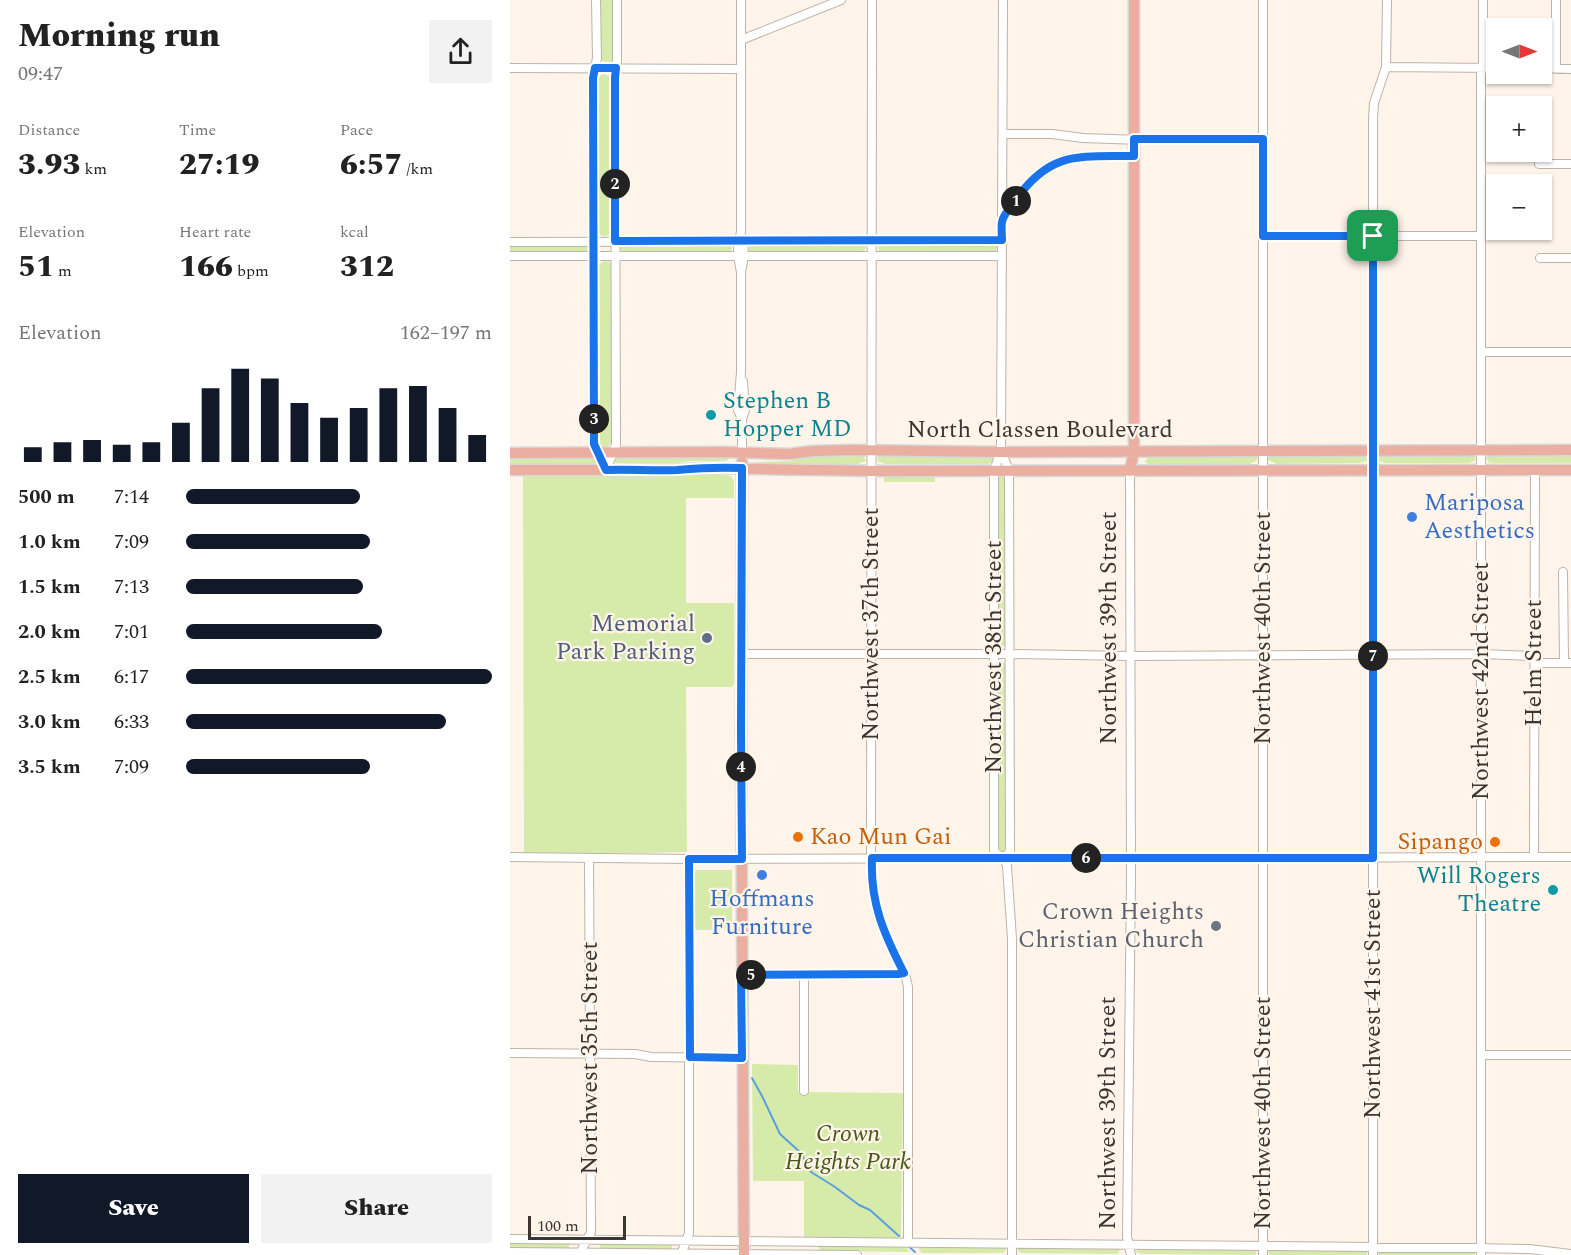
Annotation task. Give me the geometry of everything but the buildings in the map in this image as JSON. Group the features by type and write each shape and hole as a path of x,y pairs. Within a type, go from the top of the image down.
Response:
{"main road":[{"name":"Northwest 39th Street","path":"1130,470 1134,451 1134,0"},
{"name":"North Classen Boulevard","path":"510,453 789,454 851,450 871,452 1571,450"},
{"path":"742,453 741,975 744,1254"},
{"name":"North Classen Boulevard","path":"510,470 677,470 703,467 871,471 1571,470"}],"street":[{"path":"596,0 597,58 593,78 594,444 606,470"},
{"path":"606,470 616,445 615,78 617,0"},
{"path":"741,0 741,372 738,410 742,420 742,453"},
{"path":"741,40 841,0"},
{"name":"Northwest 37th Street","path":"872,0 872,858 873,888 881,925 907,983 910,1240"},
{"name":"Northwest 38th Street","path":"1003,0 1001,452 994,470 994,852 1004,858 1007,866 1012,931 1012,1255"},
{"name":"Northwest 40th Street","path":"1263,0 1263,1250"},
{"name":"Northwest 41st Street","path":"1373,1251 1373,113 1374,103 1386,68 1387,0"},
{"name":"Northwest 42nd Street","path":"1481,1252 1483,0"},
{"path":"1556,0 1556,69"},
{"path":"510,68 741,69"},
{"path":"1386,68 1486,68"},
{"path":"1552,69 1571,69"},
{"path":"1003,134 1052,134 1083,138 1134,139 1263,139"},
{"path":"1002,220 1026,186 1041,172 1059,162 1075,157 1134,156"},
{"path":"1539,164 1571,164"},
{"path":"1263,236 1481,236"},
{"path":"510,242 1002,240"},
{"path":"510,256 1002,256"},
{"path":"1540,258 1571,258"},
{"path":"1481,352 1571,352"},
{"name":"Northwest 38th Street","path":"1001,452 1009,470 1010,851 1004,858"},
{"name":"Northwest 39th Street","path":"1130,470 1127,1237 1131,1255"},
{"name":"Helm Street","path":"1534,857 1535,470"},
{"path":"741,654 1130,656 1481,654 1534,656 1539,663 1568,663 1563,572"},
{"path":"510,857 742,859 1571,857"},
{"name":"Northwest 35th Street","path":"580,1254 591,1232 589,858"},
{"path":"682,1254 689,1233 689,859"},
{"path":"741,975 904,973"},
{"path":"804,975 804,1091"},
{"path":"510,1053 742,1058"},
{"path":"1481,1055 1571,1055"},
{"path":"510,1239 894,1242 910,1240 1129,1244 1263,1250 1481,1252 1529,1249 1571,1254"},
{"path":"815,1241 815,1255"},
{"path":"510,1252 857,1255"}],"green space":[{"path":"600,0 614,0 614,59 610,63 601,60"},
{"path":"603,74 609,76 611,80 612,230 609,235 605,236 600,235 597,230 597,80"},
{"path":"729,244 732,248 730,252 622,252 620,248 621,246"},
{"path":"880,244 995,245 997,247 996,252 880,252 878,248"},
{"path":"510,245 586,245 589,250 586,253 510,253"},
{"path":"750,245 864,245 866,248 862,252 751,253 748,250"},
{"path":"604,261 609,262 612,267 612,442 605,446 598,441 597,266"},
{"path":"1494,454 1571,454 1571,463 1488,462 1486,458"},
{"path":"813,455 859,455 866,461 858,464 754,462 790,461"},
{"path":"884,455 992,456 994,462 988,464 885,464 877,461 878,457"},
{"path":"1181,455 1256,456 1258,459 1249,464 1147,464 1145,461 1148,458"},
{"path":"1274,455 1364,456 1367,461 1277,464 1268,460"},
{"path":"1382,455 1472,455 1476,458 1469,463 1386,463 1378,459"},
{"path":"510,457 598,458 599,462 594,464 510,464"},
{"path":"616,457 728,457 729,459 677,463 612,463"},
{"path":"711,473 731,476 734,481 734,498 686,498 686,603 734,603 734,684 732,687 686,687 687,852 524,853 523,475"},
{"path":"884,475 934,475 935,482 884,482"},
{"path":"1006,477 1006,644 1002,647 998,643 998,478"},
{"path":"1002,662 1007,664 1007,849 1003,853 998,850 998,666"},
{"path":"694,870 732,870 732,930 694,930"},
{"name":"Crown Heights Park","path":"752,1064 798,1065 798,1092 903,1093 901,1236 895,1239 804,1238 804,1181 753,1181"},
{"path":"510,1241 569,1243 569,1249 510,1249"},
{"path":"601,1243 672,1243 672,1249 603,1250 600,1248"},
{"path":"820,1245 904,1245 910,1252 821,1251 818,1247"},
{"path":"916,1245 1006,1247 1005,1252 1001,1253 922,1253"},
{"path":"1018,1246 1120,1247 1119,1253 1115,1254 1021,1253 1018,1251"},
{"path":"1145,1248 1256,1250 1256,1255 1142,1254 1136,1252"},
{"path":"1268,1249 1367,1250 1367,1255 1269,1255"},
{"path":"1379,1250 1475,1251 1475,1255 1379,1255"}],"waterway":[{"path":"752,1078 780,1134 801,1153 811,1172 870,1210 899,1236"},
{"path":"907,1245 915,1252"}],"place":[{"name":"Stephen B Hopper MD","path":"711,415"},
{"name":"Mariposa Aesthetics","path":"1412,517"},
{"name":"Memorial Park Parking","path":"707,638"},
{"name":"Kao Mun Gai","path":"798,837"},
{"name":"Sipango","path":"1495,842"},
{"name":"Hoffmans Furniture","path":"762,875"},
{"name":"Will Rogers Theatre","path":"1553,890"},
{"name":"Crown Heights Christian Church","path":"1216,926"}],"route":[{"path":"595,68 616,68 615,241 1002,240 1002,220 1026,186 1041,172 1059,162 1075,157 1134,156 1134,139 1263,139 1263,236 1373,236 1373,858 872,858 875,905 881,925 904,973 741,975 742,1058 690,1057 689,859 742,859 742,468 606,470 597,453 594,444 593,78 595,68"}]}
